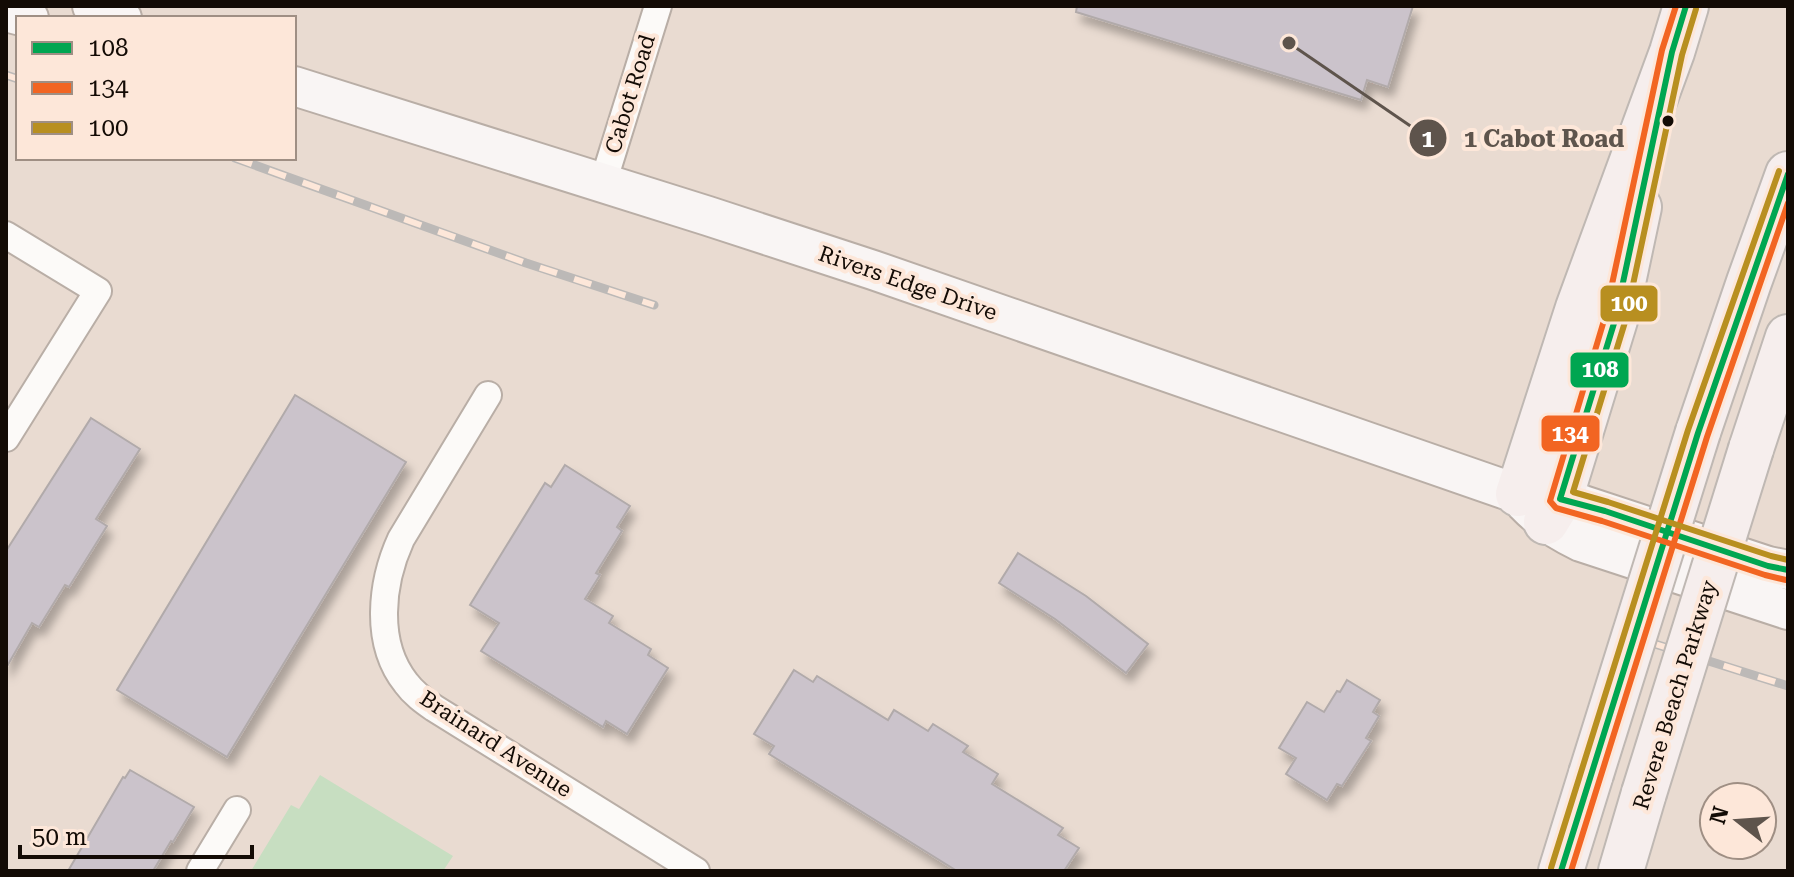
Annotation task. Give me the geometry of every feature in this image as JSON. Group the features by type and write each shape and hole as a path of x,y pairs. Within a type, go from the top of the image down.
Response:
{"highway":[{"path":"1541,505 1615,320 1672,52 1686,6"},
{"path":"1561,871 1698,432 1788,174"},
{"name":"Revere Beach Parkway","path":"1621,871 1788,337"}],"main road":[{"path":"92,6 117,16"},
{"name":"Rivers Edge Drive","path":"296,87 873,270 1541,505 1605,511 1788,570"},
{"name":"Rivers Edge Drive","path":"1541,505 1569,536 1594,547 1788,610"}],"street":[{"name":"Cabot Road","path":"603,183 658,6"},
{"path":"6,235 98,291 6,438"},
{"name":"Brainard Avenue","path":"488,395 401,539 391,564 384,617 394,663 410,688 434,708 696,871"},
{"path":"200,871 237,810"}],"green space":[{"path":"320,775 453,856 443,871 251,871 291,805 299,809"}],"building":[{"path":"1077,6 1413,6 1388,87 1367,80 1361,100 1076,12"},
{"path":"295,395 406,462 227,757 117,690"},
{"path":"91,418 140,449 96,519 107,526 69,587 65,585 39,627 32,623 6,668 6,551"},
{"path":"565,465 630,506 617,527 622,531 596,573 600,575 585,599 613,616 609,623 651,649 648,655 668,668 627,734 606,721 603,727 481,651 499,623 470,605 545,483 551,487"},
{"path":"1018,553 1086,596 1148,644 1126,673 1055,619 999,583"},
{"path":"794,670 813,682 817,676 888,720 894,710 928,731 933,724 968,746 963,752 998,774 992,784 1063,828 1058,835 1079,848 1064,871 957,871 769,754 774,746 754,734"},
{"path":"1347,680 1380,700 1373,712 1379,716 1366,738 1371,741 1342,786 1337,784 1327,800 1286,774 1296,758 1279,748 1307,702 1324,712"},
{"path":"130,770 194,807 173,842 153,871 68,871 123,777"}],"railway":[{"path":"6,75 16,78"},
{"path":"241,160 526,263 654,305"},
{"path":"1655,644 1788,686"}],"transit line":[{"name":"134","path":"1676,6 1662,50 1605,317 1550,501 1556,508 1786,580"},
{"name":"108","path":"1686,6 1672,52 1615,320 1560,499 1788,570"},
{"name":"100","path":"1696,9 1682,55 1625,322 1573,492 1788,560"},
{"name":"100","path":"1551,868 1688,430 1779,171"},
{"name":"108","path":"1561,871 1698,433 1788,174"},
{"name":"134","path":"1571,871 1707,437 1788,203"}],"place":[{"name":"1 Cabot Road","path":"1289,43"}]}
